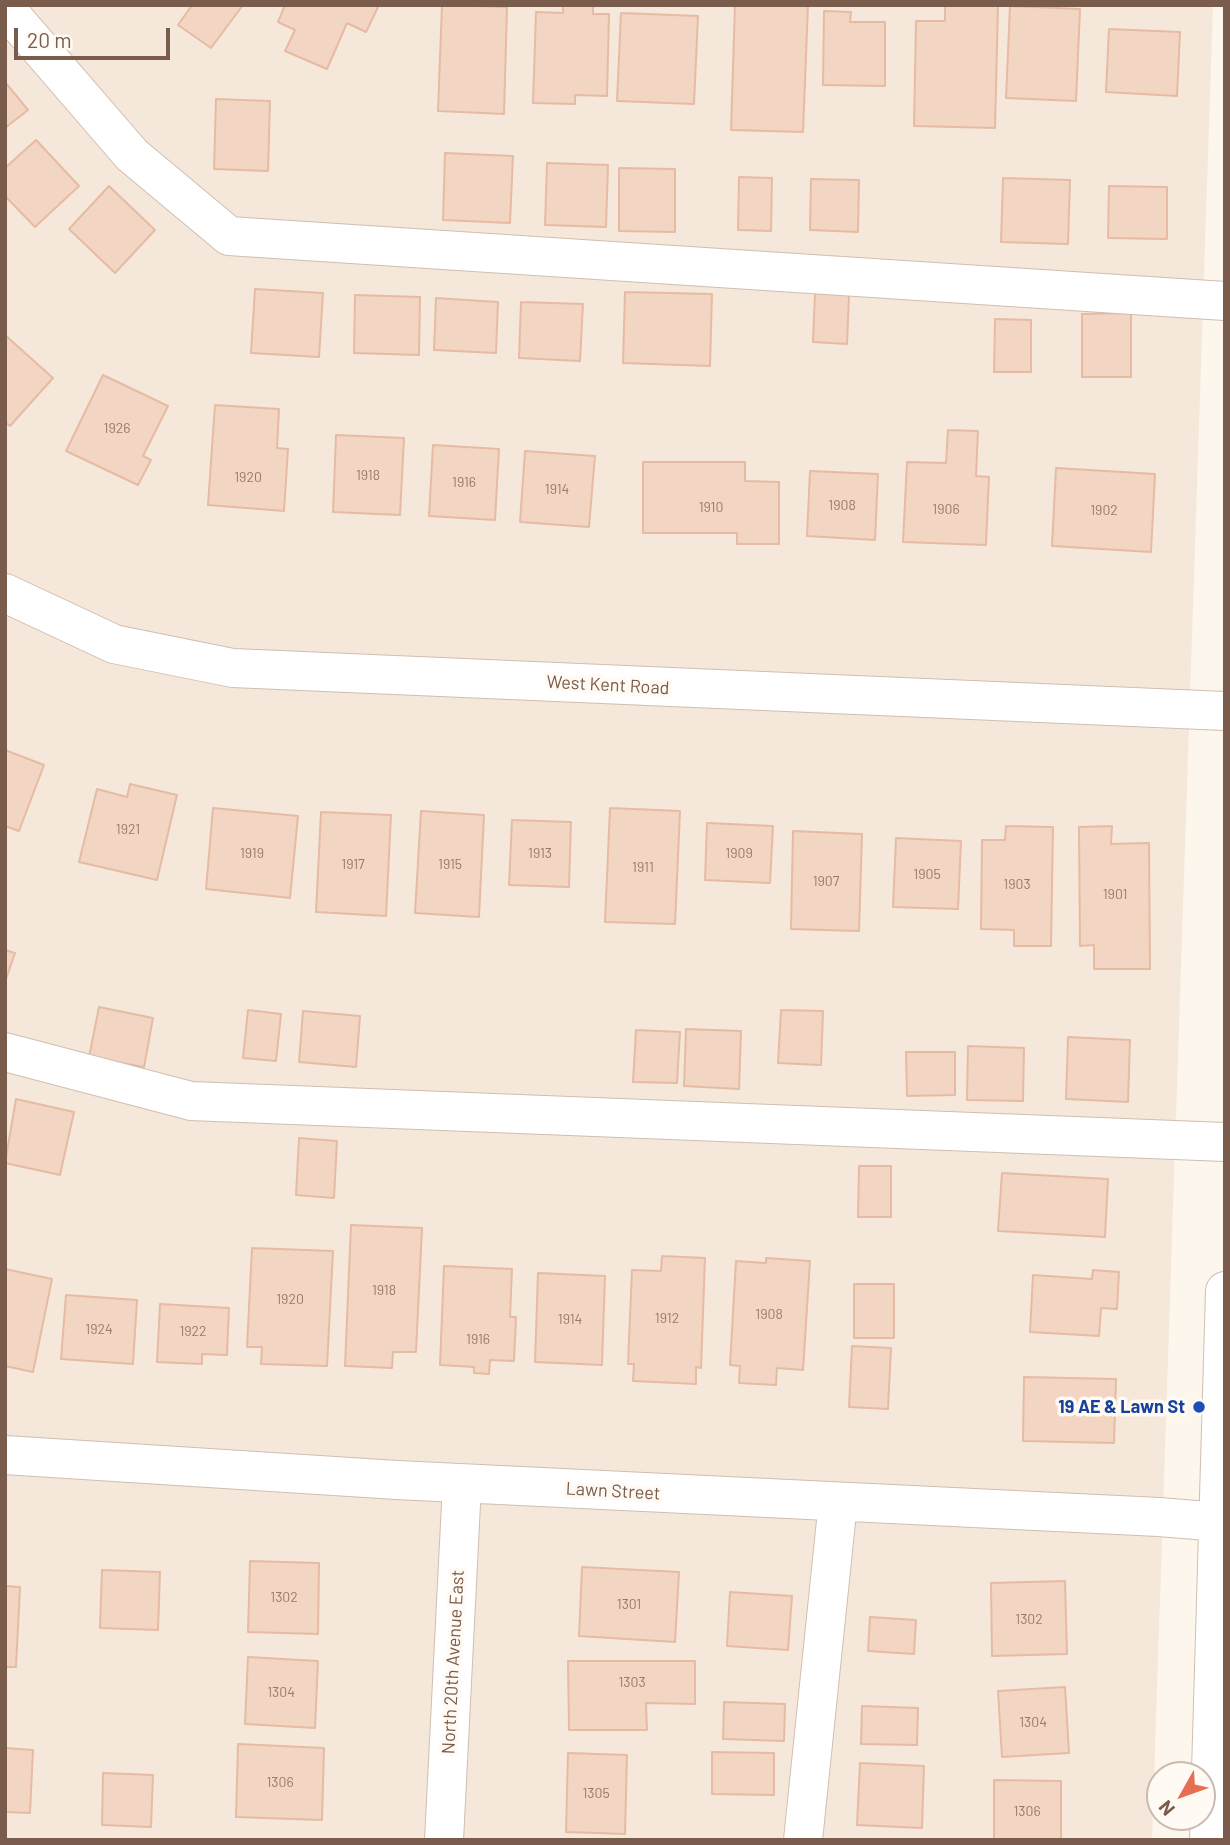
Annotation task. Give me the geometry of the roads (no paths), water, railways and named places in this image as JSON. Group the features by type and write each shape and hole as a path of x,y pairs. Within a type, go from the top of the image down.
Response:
{"street":[{"path":"5,8 132,155 229,236 1225,301"},
{"name":"West Kent Road","path":"5,593 114,644 233,668 1225,710"},
{"path":"5,1052 191,1101 1225,1142"},
{"path":"1209,1840 1225,1290"},
{"name":"Lawn Street","path":"5,1455 462,1484 1170,1517 1220,1522"},
{"name":"North 20th Avenue East","path":"444,1840 462,1484"},
{"path":"803,1840 838,1502"}],"place":[{"name":"19 AE & Lawn St","path":"1199,1407"}]}
